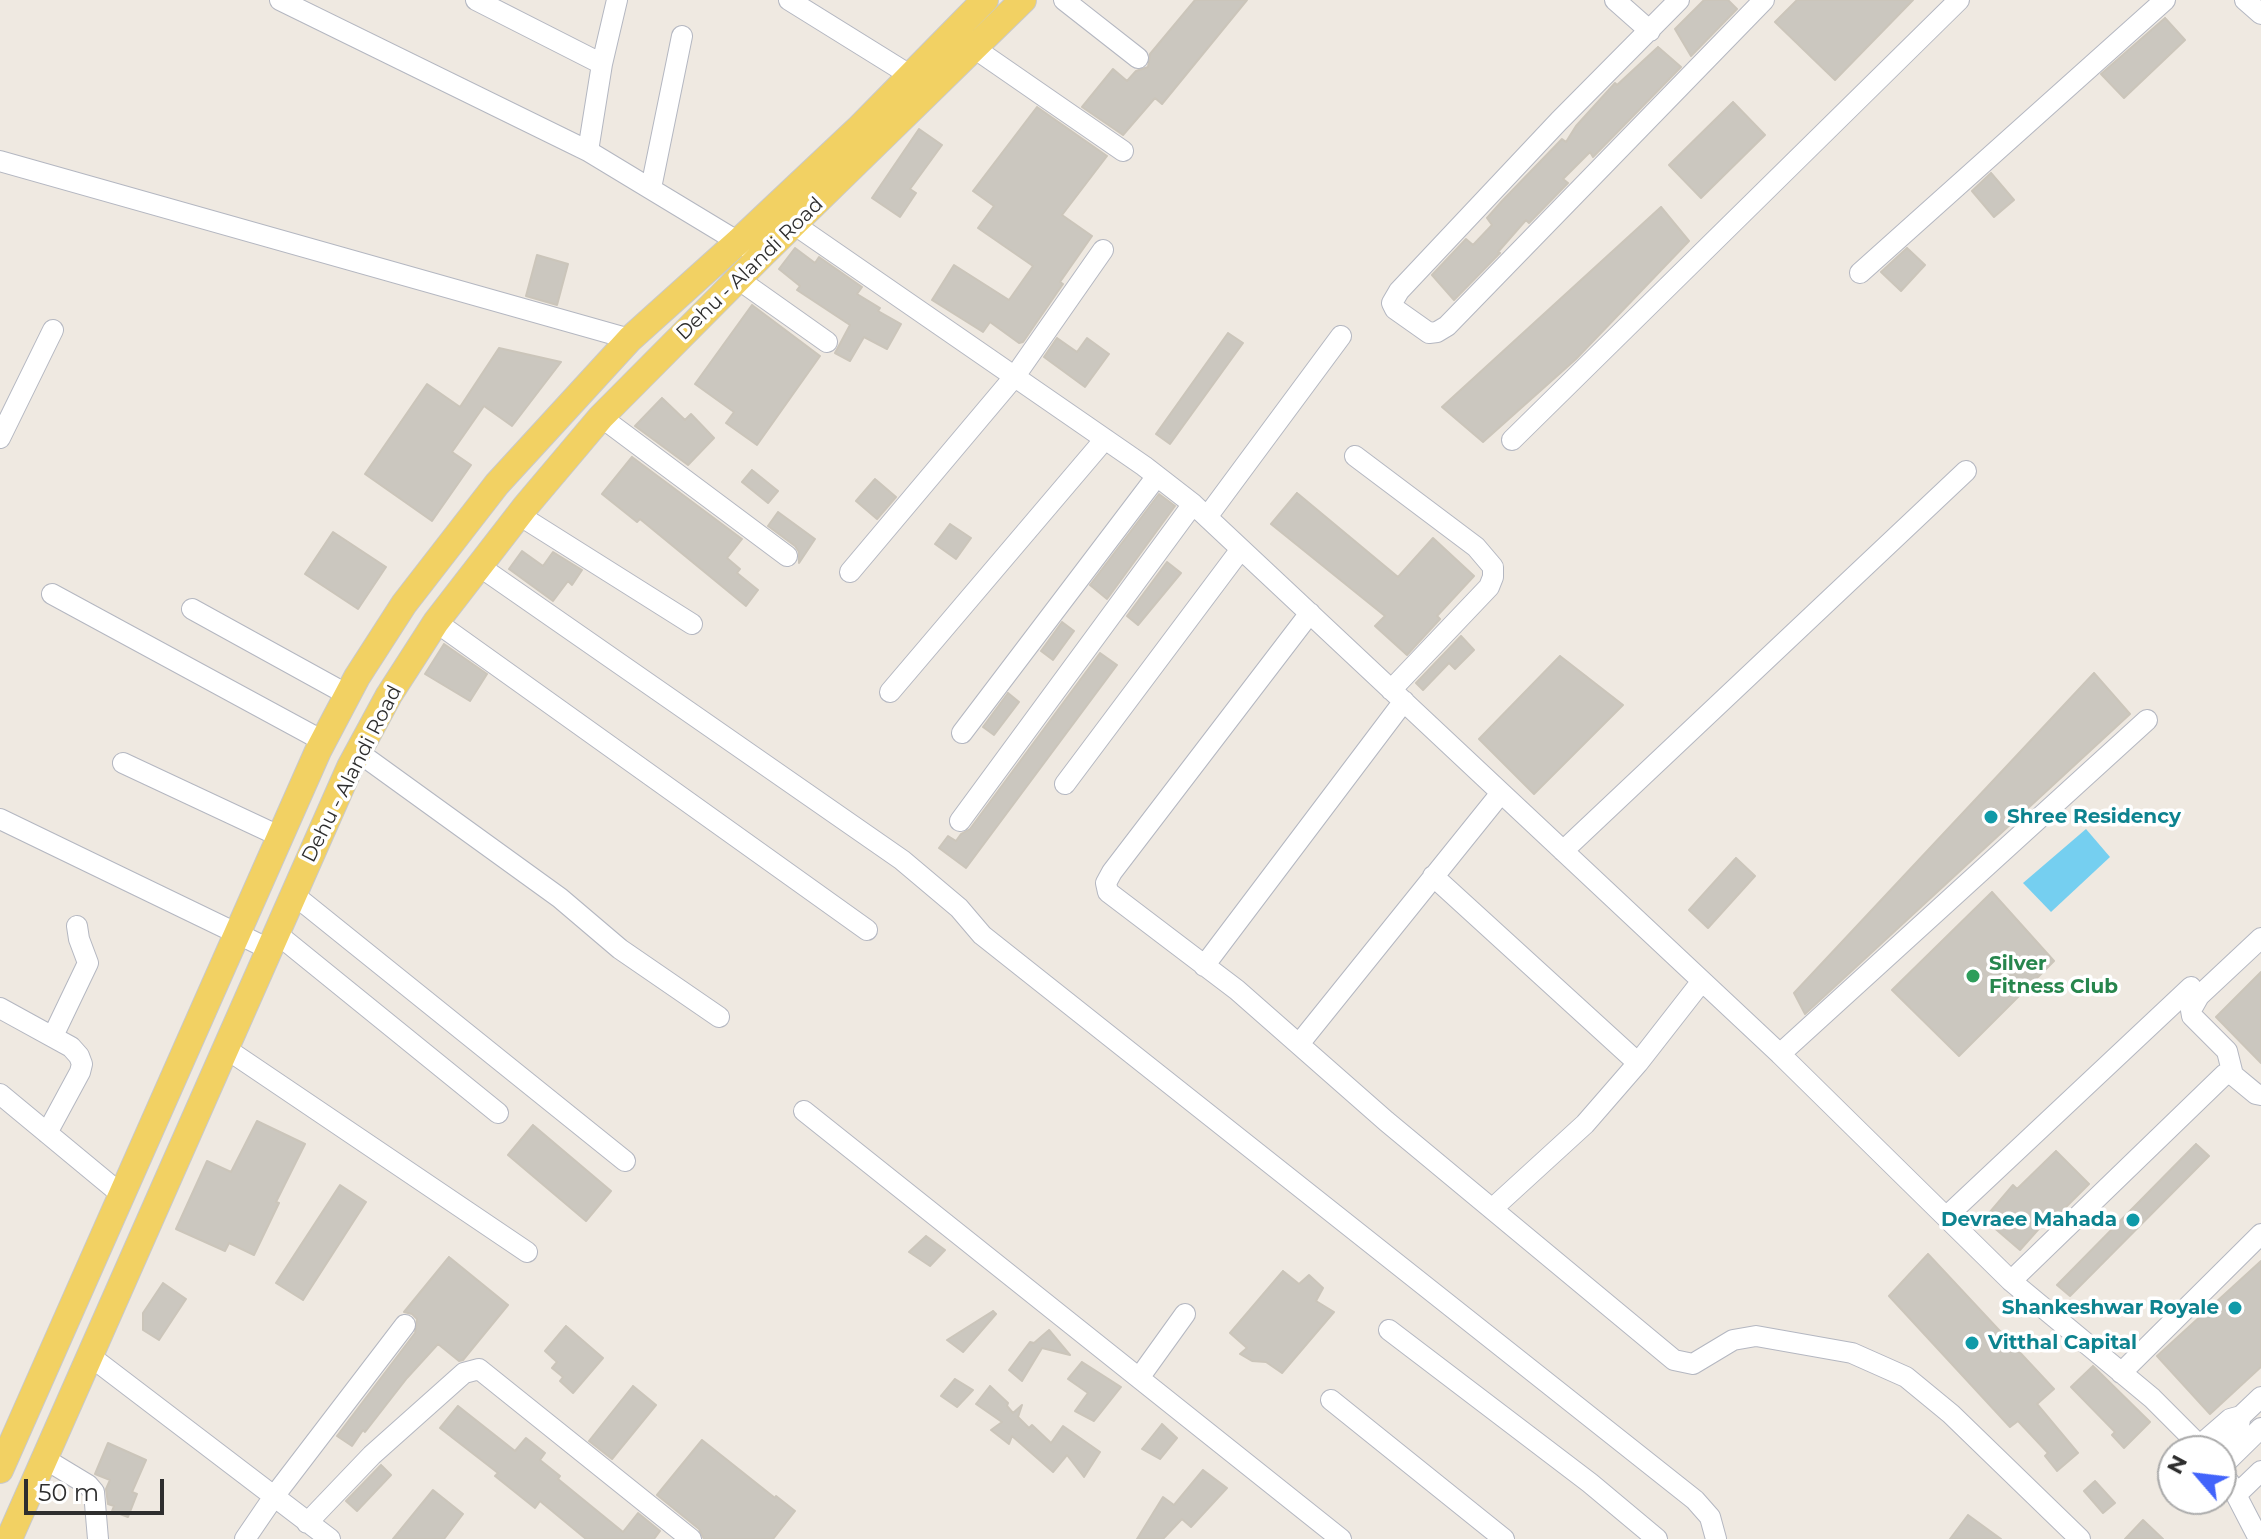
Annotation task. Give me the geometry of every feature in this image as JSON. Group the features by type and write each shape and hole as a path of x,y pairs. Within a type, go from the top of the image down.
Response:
{"main road":[{"name":"Dehu - Alandi Road","path":"0,1470 323,741 404,604 497,484 630,339 750,248 795,224 922,83 985,0"},
{"name":"Dehu - Alandi Road","path":"9,1539 358,752 389,695 436,622 519,515 601,417 738,279 750,248 772,210 922,83 974,48 1023,0"}],"street":[{"path":"280,0 588,151 750,248"},
{"path":"476,0 602,64"},
{"path":"588,151 602,64 617,0"},
{"path":"789,0 922,83"},
{"path":"1064,0 1138,58"},
{"path":"1615,0 1650,31"},
{"path":"1679,0 1559,121 1399,291 1392,303 1395,309 1429,333 1447,326 1764,0"},
{"path":"1512,440 1959,0"},
{"path":"1860,273 2165,0"},
{"path":"2245,0 2261,14"},
{"path":"651,188 682,36"},
{"path":"974,48 1123,151"},
{"path":"0,161 630,339"},
{"path":"772,210 1105,439 1200,511 1780,1054 2011,1281 2192,1435"},
{"path":"850,572 1015,376 1103,250"},
{"path":"738,279 827,342"},
{"path":"0,438 53,330"},
{"path":"960,821 1200,511 1341,336"},
{"path":"601,417 787,556"},
{"path":"890,692 1105,439"},
{"path":"1204,966 1398,696 1489,587 1493,577 1493,567 1476,547 1355,456"},
{"path":"1563,851 1966,471"},
{"path":"962,733 1157,476"},
{"path":"519,515 692,624"},
{"path":"1065,784 1241,549"},
{"path":"479,566 902,860 959,908 982,935 1695,1500 1710,1517 1716,1539"},
{"path":"52,594 323,741"},
{"path":"192,609 348,695"},
{"path":"1310,613 1106,883 1108,892 1237,990 1674,1360 1693,1364 1733,1340 1756,1336 1852,1353 1906,1377 1951,1414 2080,1539"},
{"path":"436,622 867,930"},
{"path":"1780,1054 2147,720"},
{"path":"358,752 560,898 620,949 719,1017"},
{"path":"123,763 279,836"},
{"path":"1299,1044 1501,793"},
{"path":"0,819 236,935 272,941 498,1113"},
{"path":"1433,876 1638,1063"},
{"path":"293,894 625,1161"},
{"path":"53,1036 88,963 77,926"},
{"path":"2233,1075 2227,1051 2192,1016 2191,1010 2199,996 2261,938"},
{"path":"1492,1209 1585,1124 1702,981"},
{"path":"1946,1217 2191,987"},
{"path":"0,1008 71,1047 82,1064 47,1133"},
{"path":"225,1048 527,1252"},
{"path":"2011,1281 2225,1074 2233,1075 2261,1095"},
{"path":"0,1094 122,1195"},
{"path":"804,1111 1341,1539"},
{"path":"2121,1373 2261,1234"},
{"path":"1139,1378 1185,1314"},
{"path":"245,1539 405,1325"},
{"path":"1389,1330 1590,1483 1657,1539"},
{"path":"90,1356 330,1539"},
{"path":"307,1523 372,1455 464,1373 479,1369 691,1539"},
{"path":"2228,1435 2238,1428 2241,1416 2261,1397"},
{"path":"1331,1400 1504,1539"},
{"path":"2237,1453 2261,1428"},
{"path":"45,1459 88,1485 94,1492 98,1539"},
{"path":"2237,1494 2261,1471"},
{"path":"2237,1497 2259,1539"}],"water":[{"path":"2086,829 2110,857 2051,912 2023,883"}],"building":[{"path":"1195,0 1247,0 1162,104 1155,98 1123,135 1082,107 1113,69 1127,81 1136,71 1148,67 1150,54"},
{"path":"1704,0 1728,0 1737,9 1691,56 1675,29"},
{"path":"1797,0 1913,0 1835,80 1775,22"},
{"path":"2165,18 2185,40 2124,98 2101,74"},
{"path":"1658,47 1681,67 1593,157 1590,152 1563,179 1568,183 1529,223 1526,220 1500,253 1454,300 1432,275 1466,239 1473,245 1492,225 1487,218 1502,201 1562,139 1566,142 1576,126 1615,83 1617,85"},
{"path":"1733,102 1765,135 1701,198 1669,165"},
{"path":"1037,107 1107,156 1062,215 1092,236 1060,282 1063,284 1023,342 1019,343 990,322 983,332 932,300 954,265 1009,300 1033,266 978,228 994,206 973,191"},
{"path":"919,129 942,145 910,189 916,193 900,217 872,198"},
{"path":"1991,173 2014,200 1994,217 1972,191"},
{"path":"1661,207 1689,241 1576,359 1483,442 1442,407"},
{"path":"795,248 815,263 819,257 862,287 857,294 901,324 887,349 864,337 850,361 835,353 850,325 797,290 800,286 779,269"},
{"path":"1907,248 1925,265 1901,291 1881,272"},
{"path":"537,255 568,264 557,305 526,296"},
{"path":"752,305 820,356 757,445 726,423 734,412 695,384"},
{"path":"1228,333 1243,343 1170,444 1156,434"},
{"path":"1057,338 1077,352 1087,338 1109,354 1085,387 1044,357"},
{"path":"499,348 561,362 512,426 484,406 452,452 471,465 432,521 365,474 427,384 460,407"},
{"path":"662,398 685,420 691,414 714,438 688,465 635,426"},
{"path":"632,457 742,539 727,558 740,569 737,573 758,590 746,606 640,519 637,522 602,494"},
{"path":"752,470 778,491 768,503 742,482"},
{"path":"875,479 896,497 877,519 856,501"},
{"path":"1297,493 1398,577 1433,538 1474,576 1407,655 1375,626 1385,616 1271,524"},
{"path":"1159,494 1175,506 1107,599 1090,585"},
{"path":"778,512 815,539 799,563 799,552 795,546 768,526"},
{"path":"950,524 971,538 956,559 935,544"},
{"path":"333,532 386,567 358,609 305,574"},
{"path":"522,551 543,566 553,552 582,570 572,585 568,581 553,601 509,569"},
{"path":"1167,562 1181,573 1138,625 1127,616"},
{"path":"1062,622 1074,631 1053,660 1041,651"},
{"path":"1461,636 1474,650 1455,669 1449,663 1423,690 1416,683"},
{"path":"444,644 487,674 470,701 425,674"},
{"path":"1100,653 1117,665 966,868 939,848 948,836 956,841 970,829"},
{"path":"1560,656 1623,705 1534,794 1479,739"},
{"name":"Shree Residency","path":"2094,673 2130,714 1805,1014 1794,993"},
{"path":"1008,693 1019,702 994,735 983,727"},
{"path":"1736,858 1755,876 1708,928 1689,910"},
{"name":"Silver Fitness Club","path":"1992,892 2054,961 1959,1056 1892,990"},
{"path":"2261,972 2261,1063 2216,1017"},
{"path":"257,1121 305,1144 254,1255 229,1243 225,1251 176,1229 207,1161 231,1172"},
{"path":"533,1125 611,1191 586,1221 508,1155"},
{"name":"Devraee Mahada","path":"2196,1144 2209,1156 2070,1296 2057,1285"},
{"path":"2056,1151 2089,1184 2055,1218 2052,1214 2020,1250 1984,1219 2013,1185 2017,1189"},
{"path":"340,1185 366,1202 303,1300 276,1283"},
{"path":"926,1236 945,1250 930,1266 909,1252"},
{"name":"Vitthal Capital","path":"1928,1254 2054,1389 2037,1404 2078,1453 2057,1471 2045,1456 2048,1453 2018,1421 2010,1427 1889,1296"},
{"path":"449,1257 508,1305 463,1360 459,1361 438,1344 352,1446 337,1436 415,1333 417,1319 404,1312"},
{"name":"Shankeshwar Royale","path":"2261,1261 2261,1367 2210,1414 2157,1356"},
{"path":"1283,1271 1299,1284 1309,1275 1323,1288 1316,1301 1334,1312 1282,1373 1266,1362 1252,1361 1240,1354 1247,1348 1230,1333"},
{"path":"163,1283 186,1299 159,1340 143,1330 143,1313"},
{"path":"993,1311 996,1314 963,1352 947,1340"},
{"path":"566,1326 603,1358 573,1393 560,1381 563,1377 552,1368 557,1362 545,1351"},
{"path":"1049,1330 1070,1355 1042,1348 1022,1381 1009,1370 1030,1342 1034,1343"},
{"path":"1082,1362 1121,1387 1094,1421 1075,1411 1088,1393 1068,1379"},
{"path":"2093,1366 2150,1422 2124,1448 2112,1435 2115,1432 2071,1387"},
{"path":"955,1379 973,1390 957,1407 941,1396"},
{"path":"633,1386 656,1405 612,1459 589,1441"},
{"path":"990,1386 1008,1403 1013,1413 1022,1405 1018,1417 1051,1443 1063,1426 1100,1452 1084,1477 1067,1455 1053,1472 1012,1436 1009,1444 991,1430 1002,1422 976,1404"},
{"path":"458,1406 515,1451 526,1438 545,1453 540,1460 560,1476 558,1479 623,1532 638,1513 660,1531 654,1539 586,1539 540,1501 535,1508 495,1476 498,1473 440,1428"},
{"path":"1162,1424 1177,1438 1160,1459 1142,1449"},
{"path":"702,1440 795,1511 773,1539 704,1539 699,1529 657,1495"},
{"path":"108,1443 146,1460 132,1492 137,1494 128,1517 112,1511 114,1506 108,1504 106,1489 110,1480 95,1474"},
{"path":"381,1465 391,1475 357,1511 346,1501"},
{"path":"1203,1470 1227,1488 1191,1527 1182,1519 1163,1539 1137,1539 1163,1497 1174,1505"},
{"path":"2095,1481 2115,1503 2103,1513 2084,1491"},
{"path":"433,1490 463,1514 444,1539 393,1539"},
{"path":"1968,1515 2001,1539 1950,1539"},
{"path":"2143,1520 2163,1539 2125,1539"}],"place":[{"name":"Shree Residency","path":"1991,817"},
{"name":"Silver Fitness Club","path":"1973,976"},
{"name":"Devraee Mahada","path":"2133,1220"},
{"name":"Shankeshwar Royale","path":"2235,1308"},
{"name":"Vitthal Capital","path":"1972,1343"}]}
